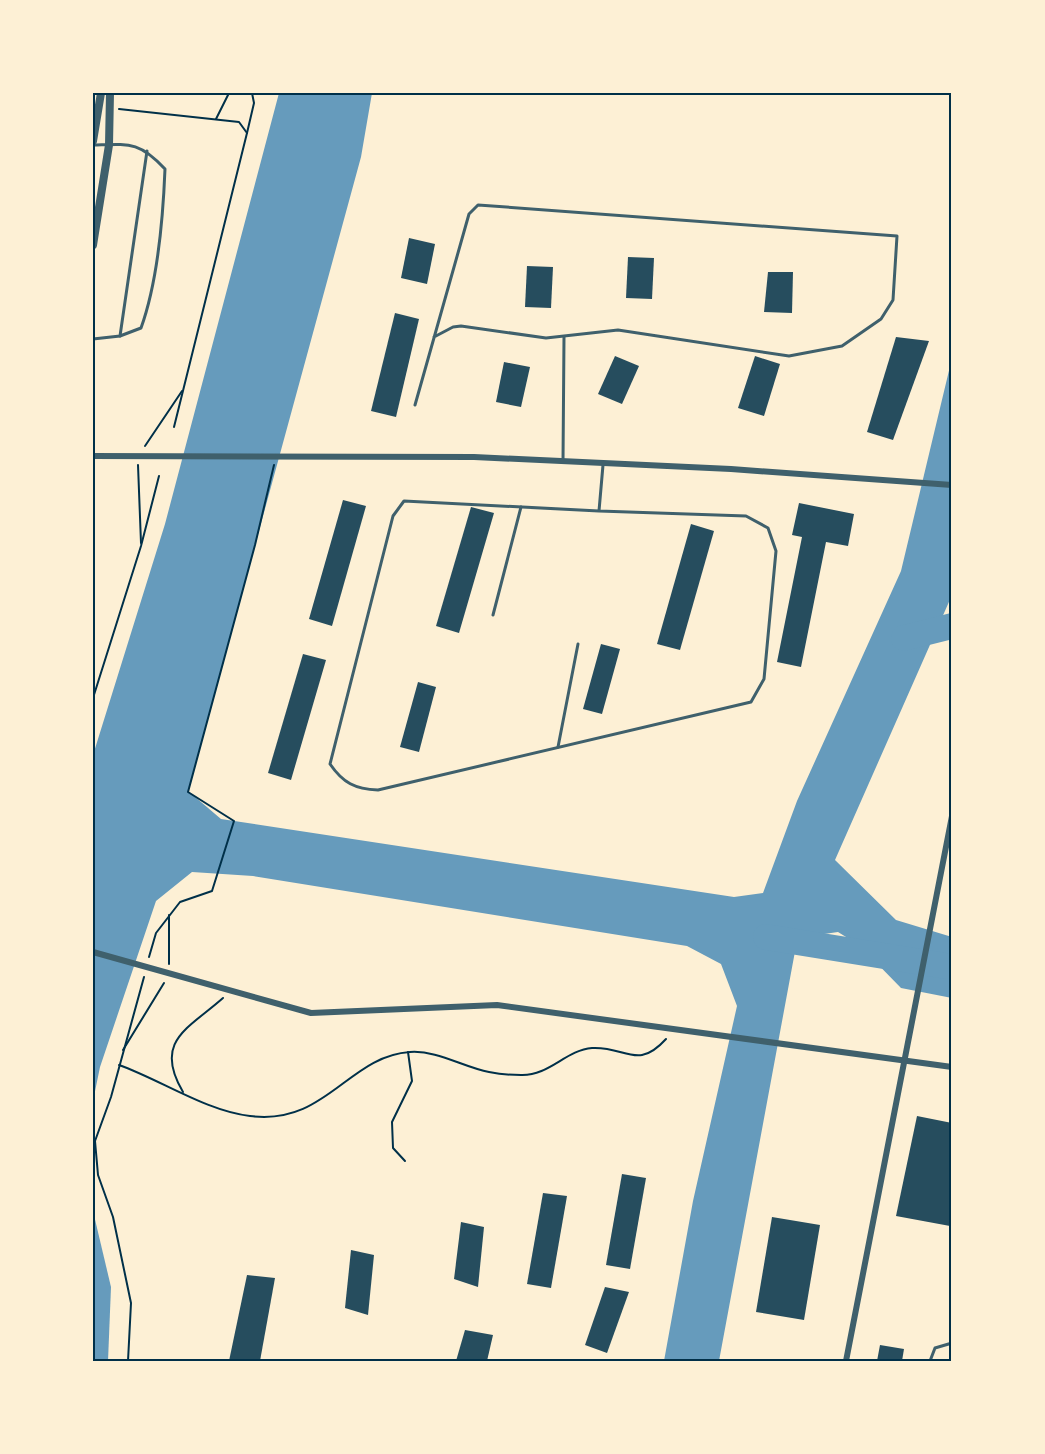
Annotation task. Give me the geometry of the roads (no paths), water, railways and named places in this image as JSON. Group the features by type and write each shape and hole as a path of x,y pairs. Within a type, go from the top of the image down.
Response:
{"street":[{"path":"93,143 101,93"},
{"path":"93,245 110,144 111,93"},
{"path":"93,456 474,457 731,469 952,484"},
{"path":"846,1361 952,816"},
{"path":"93,952 311,1013 497,1005 952,1067"}],"lane":[{"path":"93,143 125,144 147,150 165,169 164,207 148,310 141,328 120,336 93,339"},
{"path":"120,336 147,150"},
{"path":"415,405 434,337 469,214 478,206 897,236 893,300 881,319 842,346 789,356 618,330 546,338 504,334 461,326 453,327 434,337"},
{"path":"563,461 564,337"},
{"path":"599,511 603,463"},
{"path":"404,501 521,507 746,516 768,528 776,551 764,678 751,702 378,790 360,789 340,779 330,764 393,516 404,501"},
{"path":"494,615 521,507"},
{"path":"558,747 578,644"},
{"path":"930,1361 935,1348 952,1343"}],"water":[{"path":"279,93 372,93 361,157 188,791 221,819 734,897 763,893 797,801 901,571 952,358 952,595 835,860 896,920 952,937 952,998 901,988 859,945 838,932 810,936 796,946 719,1361 664,1361 693,1201 737,1006 721,964 687,946 253,876 192,872 156,901 100,1067 93,1101 93,755 165,524"},
{"path":"93,1211 111,1287 108,1361 93,1361"}],"waterway":[{"path":"904,638 952,626"},
{"path":"766,937 952,967"}]}
